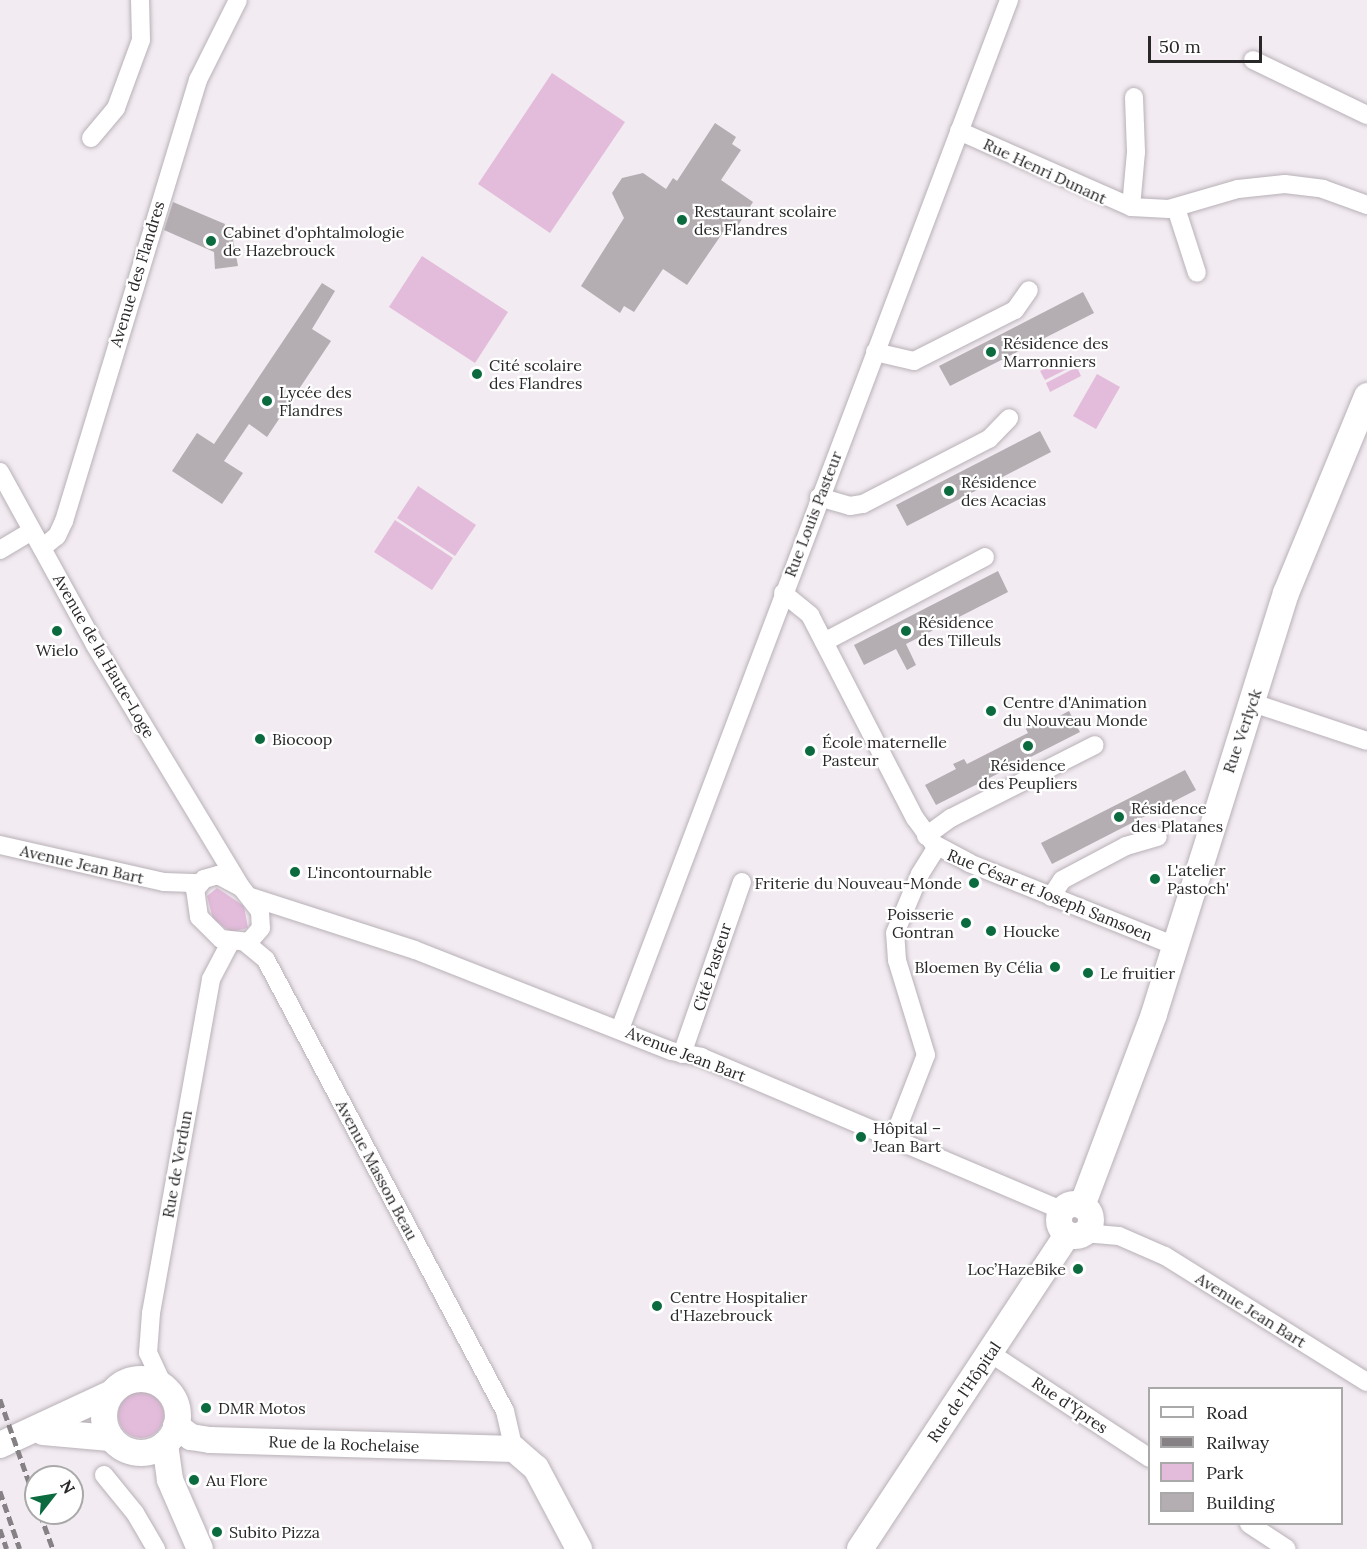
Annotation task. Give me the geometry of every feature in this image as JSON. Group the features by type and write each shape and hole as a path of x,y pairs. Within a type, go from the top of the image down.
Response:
{"street":[{"path":"91,138 116,108 141,40 140,0"},
{"name":"Avenue des Flandres","path":"42,548 62,527 198,80 238,0"},
{"name":"Rue Louis Pasteur","path":"620,1029 819,497 1009,0"},
{"path":"1253,60 1367,115"},
{"name":"Rue Henri Dunant","path":"1131,207 1136,152 1134,97"},
{"name":"Rue Henri Dunant","path":"959,131 1131,207 1176,208 1272,185 1323,189 1367,205"},
{"path":"1176,208 1197,273"},
{"path":"875,352 914,361 1015,310 1029,290"},
{"name":"Rue Verlyck","path":"1077,1220 1175,946 1293,573 1367,396"},
{"path":"819,497 850,506 862,504 996,434 1008,418"},
{"name":"Avenue de la Haute-Loge","path":"0,472 209,839 246,892"},
{"path":"0,550 32,531"},
{"path":"824,642 985,557"},
{"path":"783,593 805,608 931,841"},
{"path":"1253,703 1367,741"},
{"path":"894,1137 926,1055 897,960 895,933 931,841 951,818 1095,745"},
{"path":"1051,897 1065,878 1126,846 1158,837"},
{"name":"Avenue de la Haute-Loge","path":"204,880 213,864 209,839"},
{"name":"Rue César et Joseph Samsoen","path":"931,841 1051,897 1175,946"},
{"name":"Avenue Jean Bart","path":"0,845 164,882 204,880"},
{"path":"225,877 246,892 260,911 261,928 238,943 209,932 196,911 194,896 204,880 225,877"},
{"name":"Avenue Jean Bart","path":"164,882 196,911"},
{"name":"Cité Pasteur","path":"682,1054 742,882"},
{"name":"Avenue Jean Bart","path":"246,892 303,914 415,950 682,1054 701,1057 894,1137 1175,1262 1367,1382"},
{"name":"Avenue Jean Bart","path":"261,928 276,918 303,914"},
{"name":"Rue de Verdun","path":"164,1387 148,1353 151,1313 211,979 238,943"},
{"name":"Avenue Masson Beau","path":"238,943 266,960 501,1404 514,1449"},
{"name":"Rue de l'Hôpital","path":"860,1549 1077,1220"},
{"name":"Rue d'Ypres","path":"990,1353 1148,1457"},
{"path":"0,1445 34,1433 138,1378 164,1387 176,1405 168,1474 185,1520 200,1549"},
{"path":"110,1394 103,1414 120,1445 152,1472 185,1520"},
{"path":"482,1448 499,1425 501,1404"},
{"path":"34,1433 120,1445 147,1452 171,1435"},
{"name":"Rue de la Rochelaise","path":"171,1435 210,1440 514,1449"},
{"path":"514,1449 536,1468 579,1549"},
{"path":"104,1475 135,1513 156,1549"},
{"path":"1251,1525 1287,1549"}],"green space":[{"path":"552,73 625,122 550,233 478,184"},
{"path":"422,256 508,312 475,363 389,307"},
{"path":"1071,356 1075,365 1045,380 1040,371"},
{"path":"1077,367 1081,376 1050,392 1046,383"},
{"path":"1097,374 1120,387 1096,429 1073,416"},
{"path":"418,486 476,525 455,556 397,518"},
{"path":"395,520 453,558 432,590 374,552"},
{"path":"217,888 244,906 248,928 231,932 213,919 207,896"},
{"path":"141,1392 157,1399 164,1415 157,1431 141,1438 125,1431 118,1415 125,1399"}],"building":[{"name":"Restaurant scolaire des Flandres","path":"715,123 736,137 732,144 741,150 721,180 753,202 735,230 728,225 687,285 663,269 634,312 624,306 620,313 581,286 624,218 612,193 622,178 643,173 666,189 673,178 677,181"},
{"name":"Cabinet d'ophtalmologie de Hazebrouck","path":"173,202 225,224 222,234 232,234 238,266 215,269 214,252 164,230"},
{"name":"Lycée des Flandres","path":"322,283 335,291 312,329 331,341 267,437 249,424 224,461 243,473 222,504 172,471 197,433 214,444"},
{"name":"Résidence des Marronniers","path":"1083,292 1094,313 950,386 939,366"},
{"name":"Résidence des Acacias","path":"1040,431 1051,452 907,526 896,505"},
{"name":"Résidence des Tilleuls","path":"998,571 1008,592 906,644 916,665 907,670 896,649 864,665 854,645"},
{"name":"Résidence des Peupliers","path":"1069,711 1080,732 936,805 925,785 956,769 953,764 964,759 967,764 1028,733 1025,727 1036,722 1039,727"},
{"name":"Résidence des Platanes","path":"1185,770 1196,790 1052,864 1041,843"}],"railway":[{"path":"0,1399 24,1468"},
{"path":"0,1491 20,1549"},
{"path":"44,1525 53,1549"},
{"path":"0,1529 7,1549"}],"place":[{"name":"Restaurant scolaire des Flandres","path":"682,220"},
{"name":"Cabinet d'ophtalmologie de Hazebrouck","path":"211,241"},
{"name":"Résidence des Marronniers","path":"991,352"},
{"name":"Cité scolaire des Flandres","path":"477,374"},
{"name":"Lycée des Flandres","path":"267,401"},
{"name":"Résidence des Acacias","path":"949,491"},
{"name":"Wielo","path":"57,631"},
{"name":"Résidence des Tilleuls","path":"906,631"},
{"name":"Centre d'Animation du Nouveau Monde","path":"991,711"},
{"name":"Biocoop","path":"260,739"},
{"name":"Résidence des Peupliers","path":"1028,746"},
{"name":"École maternelle Pasteur","path":"810,751"},
{"name":"Résidence des Platanes","path":"1119,817"},
{"name":"L'incontournable","path":"295,872"},
{"name":"L'atelier Pastoch'","path":"1155,879"},
{"name":"Friterie du Nouveau-Monde","path":"974,883"},
{"name":"Poisserie Gontran","path":"966,923"},
{"name":"Houcke","path":"991,931"},
{"name":"Bloemen By Célia","path":"1055,967"},
{"name":"Le fruitier","path":"1088,973"},
{"name":"Hôpital – Jean Bart","path":"861,1137"},
{"name":"Loc’HazeBike","path":"1078,1269"},
{"name":"Centre Hospitalier d'Hazebrouck","path":"657,1306"},
{"name":"DMR Motos","path":"206,1408"},
{"name":"Au Flore","path":"194,1480"},
{"name":"Subito Pizza","path":"217,1532"}]}
